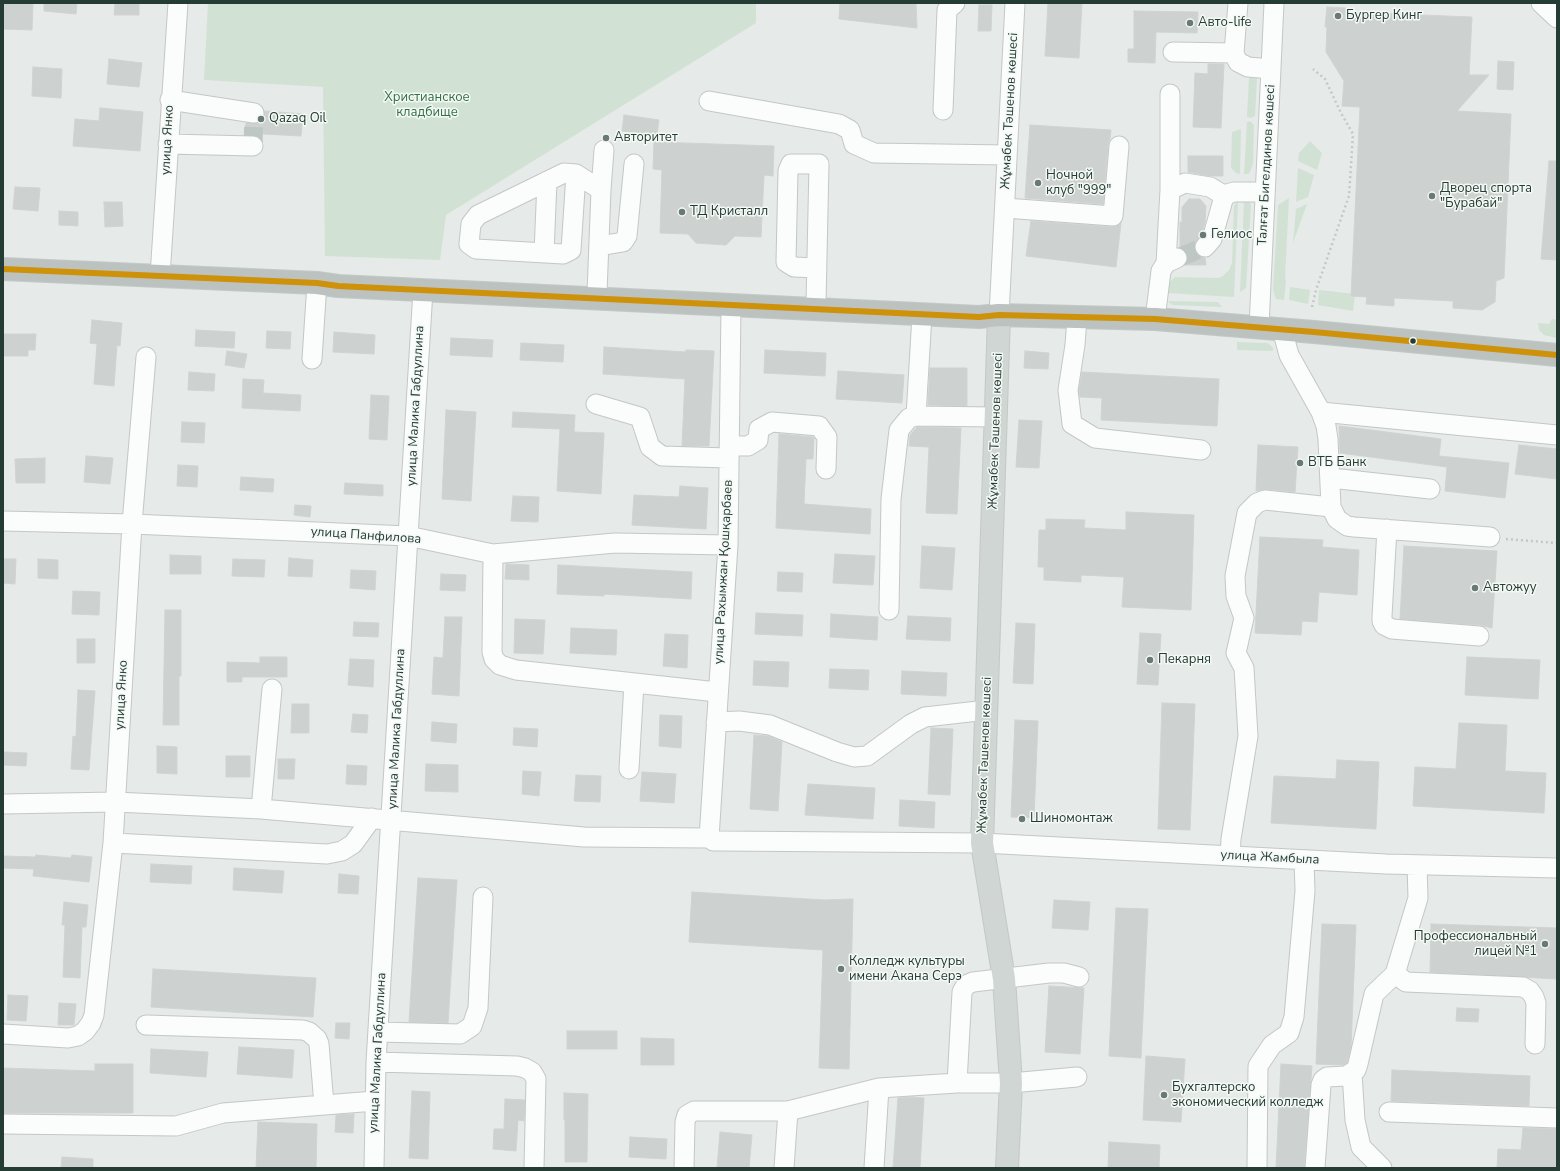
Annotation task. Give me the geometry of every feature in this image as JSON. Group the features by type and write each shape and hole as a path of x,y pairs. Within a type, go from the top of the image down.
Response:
{"highway":[{"path":"3,269 317,283 338,286 922,315 979,317 1000,315"},
{"path":"317,283 340,280 981,312 1000,315 1155,320 1282,329 1557,355"}],"main road":[{"name":"Жұмабек Тәшенов көшесі","path":"1000,315 982,844 1004,979 1011,1083 1007,1168"}],"street":[{"name":"улица Янко","path":"160,276 170,100 178,3"},
{"path":"943,110 947,10 955,3"},
{"name":"Жұмабек Тәшенов көшесі","path":"1000,315 1015,3"},
{"path":"1238,3 1234,53 1238,62 1248,67 1271,69"},
{"name":"Талғат Бигелдинов көшесі","path":"1259,327 1274,3"},
{"path":"1541,3 1557,18"},
{"path":"1173,52 1234,53"},
{"path":"1155,320 1160,276 1163,266 1173,260 1170,190 1170,94"},
{"path":"170,100 254,113"},
{"path":"709,101 839,124 850,130 854,144 874,153 1007,155"},
{"path":"168,144 253,146"},
{"path":"1005,208 1113,216 1119,146"},
{"path":"597,293 600,190 604,150"},
{"path":"599,246 623,242 626,236 634,164"},
{"path":"816,304 817,268 819,164 791,164 788,172 786,262 794,267 817,268"},
{"path":"576,174 572,250 564,254 544,253 476,249 469,244 470,224 478,215 564,173 576,174 600,190"},
{"path":"544,253 547,181"},
{"path":"1170,190 1185,183 1210,186 1225,196"},
{"path":"1205,247 1212,239 1225,196 1230,192 1265,192"},
{"path":"312,359 317,283"},
{"name":"улица Малика Габдуллина","path":"374,1168 376,1062 424,290"},
{"name":"улица Рахымжан Қошқарбаев","path":"708,838 728,545 731,306"},
{"path":"916,416 922,315"},
{"path":"1077,318 1075,345 1068,390 1072,424 1095,438 1201,450"},
{"path":"1282,329 1289,355 1321,412 1328,439 1331,478 1331,507 1337,519 1347,526 1490,537"},
{"name":"улица Янко","path":"3,1034 68,1038 78,1036 85,1031 91,1023 94,1015 113,843 132,524 146,357"},
{"path":"596,404 640,417 650,447 662,456 729,452 748,446 758,440 759,428 772,422 819,426 827,437 826,470"},
{"path":"1321,412 1557,435"},
{"path":"889,610 891,499 898,430 909,418 916,416 996,417"},
{"path":"1331,478 1430,489"},
{"path":"1230,856 1231,839 1248,736 1244,668 1236,653 1244,618 1236,596 1235,576 1246,513 1257,502 1265,500 1331,507"},
{"name":"улица Панфилова","path":"3,521 132,524 408,536 493,554 615,543 728,545"},
{"path":"1387,529 1382,616 1384,625 1392,629 1479,636"},
{"path":"493,554 492,652 494,659 500,665 516,670 718,692"},
{"path":"629,769 634,683"},
{"path":"261,809 272,690"},
{"path":"716,722 739,721 770,725 837,752 854,756 867,756 911,724 925,717 987,710"},
{"name":"улица Жамбыла","path":"3,804 116,802 261,809 584,837 708,838 713,841 982,844 1417,865 1557,868"},
{"path":"113,843 327,854 342,851 353,844 372,818"},
{"path":"1257,1168 1258,1066 1272,1045 1289,1033 1294,1017 1305,891 1304,860"},
{"path":"1315,1168 1321,1085 1323,1080 1327,1077 1346,1076 1356,1070 1374,994 1395,974 1418,898 1417,865"},
{"path":"378,1032 460,1034 472,1026 478,1008 483,896"},
{"path":"957,1082 962,992 966,985 973,982 1049,973 1064,973 1079,977"},
{"path":"1395,974 1406,982 1523,987 1530,991 1536,1003 1535,1044"},
{"path":"146,1025 303,1030 309,1032 317,1039 319,1044 324,1105"},
{"path":"376,1062 517,1066 532,1072 536,1079 534,1168"},
{"path":"1352,1073 1355,1120 1361,1147 1382,1168"},
{"path":"684,1168 685,1122 687,1115 694,1111 788,1111 879,1088 957,1082 1011,1083 1077,1078"},
{"path":"874,1168 879,1088"},
{"path":"3,1124 176,1126 223,1113 375,1100"},
{"path":"784,1168 788,1111"},
{"path":"1389,1112 1557,1118"}],"path":[{"path":"1312,307 1316,290 1349,196 1354,134 1341,113 1325,79 1313,70"},
{"path":"1490,537 1557,543"}],"green space":[{"name":"Христианское кладбище","path":"208,3 756,3 756,23 446,215 440,260 325,256 323,87 204,80"},
{"path":"1251,76 1255,76 1257,79 1255,116 1251,118 1247,117 1249,78"},
{"path":"1250,121 1254,125 1253,164 1250,172 1248,174 1244,174 1247,122"},
{"path":"1241,129 1240,174 1236,173 1231,168 1232,132"},
{"path":"1310,141 1322,153 1317,170 1298,161 1299,153"},
{"path":"1298,168 1314,175 1308,197 1296,202"},
{"path":"1289,198 1284,300 1276,299 1273,290 1278,205"},
{"path":"1237,201 1234,297 1167,293 1167,284 1175,277 1218,278 1223,276 1229,270 1232,263 1234,206"},
{"path":"1244,201 1249,201 1251,205 1246,288 1240,292"},
{"path":"1307,204 1293,243 1296,209"},
{"path":"1290,287 1310,290 1308,304 1289,300"},
{"path":"1319,290 1355,294 1353,311 1318,305"},
{"path":"1168,301 1218,302 1222,307 1172,305"},
{"path":"1552,319 1557,320 1557,338 1544,335 1539,330 1538,323 1549,324"},
{"path":"1237,342 1268,343 1273,348 1273,351 1237,350"}],"building":[{"path":"3,3 33,3 32,30 3,29"},
{"path":"44,3 77,3 76,14 44,11"},
{"path":"115,3 139,3 139,15 114,15"},
{"path":"840,3 916,3 917,28 839,19"},
{"path":"1048,3 1082,3 1079,58 1045,56"},
{"path":"979,5 992,5 991,31 978,31"},
{"name":"Дворец спорта \"Бурабай\"","path":"1327,7 1346,8 1346,12 1472,17 1469,75 1489,75 1457,111 1511,114 1504,278 1496,281 1495,302 1482,310 1453,308 1453,301 1394,298 1394,306 1366,304 1367,297 1351,296 1360,107 1342,106 1344,81 1326,52 1327,27 1325,27"},
{"path":"1134,11 1198,12 1197,33 1156,32 1155,63 1128,62 1128,49 1134,49"},
{"path":"109,59 142,63 139,87 107,84"},
{"path":"1498,61 1514,62 1513,90 1497,89"},
{"path":"1208,64 1224,64 1221,128 1193,127 1195,73 1208,74"},
{"path":"33,67 62,69 61,98 32,96"},
{"path":"100,108 143,112 140,151 73,146 75,119 99,121"},
{"path":"265,111 303,114 301,136 245,133 246,123 258,123 263,120"},
{"path":"624,115 659,120 657,135 622,131"},
{"path":"1030,125 1111,130 1108,145 1103,204 1025,198"},
{"path":"654,142 774,146 773,176 764,175 761,237 735,236 726,245 696,243 688,234 660,233 662,170 653,169"},
{"path":"1188,156 1223,156 1223,176 1210,176 1188,172"},
{"path":"1549,161 1557,161 1557,260 1541,259"},
{"path":"15,187 40,188 38,211 13,209"},
{"path":"1189,199 1200,199 1206,206 1205,222 1202,234 1194,245 1195,251 1198,255 1205,258 1206,265 1185,265 1188,259 1187,254 1184,249 1180,248 1180,222 1182,222 1182,207"},
{"path":"104,202 122,202 123,226 105,227"},
{"path":"59,211 78,212 78,226 59,225"},
{"path":"1031,221 1112,227 1121,223 1116,267 1026,256"},
{"path":"92,320 122,323 120,346 117,345 114,386 94,384 97,344 90,343"},
{"path":"196,330 235,332 234,348 195,346"},
{"path":"267,331 291,332 290,349 266,348"},
{"path":"334,332 375,335 374,354 333,352"},
{"path":"3,334 36,334 35,350 28,350 28,356 3,356"},
{"path":"451,338 493,340 492,357 450,355"},
{"path":"521,343 564,345 563,362 520,360"},
{"path":"604,347 686,352 686,350 714,351 709,446 682,446 685,379 603,374"},
{"path":"765,350 826,353 825,376 764,373"},
{"path":"227,351 247,354 244,368 225,365"},
{"path":"1025,351 1049,353 1048,369 1024,368"},
{"path":"930,368 967,368 967,406 928,405"},
{"path":"838,371 904,375 902,403 836,399"},
{"path":"189,372 215,374 214,391 188,390"},
{"path":"1082,372 1219,379 1217,426 1101,420 1102,398 1080,397 1079,390"},
{"path":"243,379 264,380 263,393 301,395 300,411 242,408"},
{"path":"371,395 389,396 387,440 369,439"},
{"path":"446,410 476,412 471,501 442,499"},
{"path":"513,412 575,415 574,432 604,433 601,494 557,491 560,429 512,427"},
{"path":"1019,420 1042,421 1039,468 1016,467"},
{"path":"182,422 205,423 204,443 181,442"},
{"path":"1339,426 1441,439 1439,456 1509,463 1505,498 1445,491 1447,467 1340,453"},
{"path":"917,427 961,428 957,514 926,513 929,447 909,446 910,435"},
{"path":"779,434 814,438 813,459 806,459 804,504 871,509 870,534 776,528"},
{"path":"1258,445 1298,447 1295,492 1266,489 1256,491"},
{"path":"1519,445 1557,449 1557,479 1515,474"},
{"path":"86,456 113,458 110,484 84,482"},
{"path":"45,458 45,483 16,483 15,459"},
{"path":"178,465 198,466 197,487 177,486"},
{"path":"241,477 274,479 273,492 240,490"},
{"path":"345,483 383,485 383,496 344,494"},
{"path":"680,486 708,488 706,529 632,525 634,495 679,497"},
{"path":"513,496 539,497 538,522 511,521"},
{"path":"295,505 311,506 310,517 294,515"},
{"path":"1126,512 1194,515 1191,610 1122,607 1124,577 1081,575 1081,582 1044,580 1044,567 1038,567 1039,530 1046,530 1046,519 1085,520 1084,528 1126,530"},
{"path":"1260,537 1323,540 1322,547 1359,550 1357,595 1319,592 1317,622 1302,621 1301,635 1255,633"},
{"path":"922,546 955,548 952,590 920,588"},
{"path":"1404,546 1497,551 1492,628 1480,625 1400,619"},
{"path":"835,554 875,556 873,585 833,583"},
{"path":"170,555 201,556 201,574 170,574"},
{"path":"289,558 313,560 312,577 288,576"},
{"path":"3,559 16,559 15,584 3,583"},
{"path":"38,559 58,560 58,579 38,578"},
{"path":"233,559 265,560 264,577 232,576"},
{"path":"506,564 529,565 529,580 505,579"},
{"path":"558,565 692,572 691,599 604,594 604,596 557,594"},
{"path":"351,570 376,571 375,590 350,588"},
{"path":"778,572 803,573 802,592 777,591"},
{"path":"441,574 466,575 465,591 440,590"},
{"path":"73,591 100,592 99,615 72,614"},
{"path":"165,610 181,610 179,725 163,725"},
{"path":"756,613 803,615 802,636 755,634"},
{"path":"831,614 878,617 877,640 830,637"},
{"path":"908,616 951,618 950,641 906,639"},
{"path":"445,617 462,617 459,696 432,694 434,657 443,658"},
{"path":"515,619 545,620 543,654 514,653"},
{"path":"354,622 379,623 378,637 353,636"},
{"path":"1016,623 1035,624 1033,684 1013,683"},
{"path":"571,628 617,630 616,655 570,653"},
{"path":"1140,633 1161,634 1158,685 1137,684"},
{"path":"665,634 688,635 687,668 663,666"},
{"path":"77,639 95,639 95,663 77,663"},
{"path":"260,657 287,657 287,677 242,677 242,682 227,682 227,662 260,663"},
{"path":"1467,657 1540,660 1538,699 1465,695"},
{"path":"350,659 374,660 373,687 348,685"},
{"path":"754,661 789,662 788,687 753,685"},
{"path":"830,669 869,670 868,690 829,688"},
{"path":"902,671 947,673 946,696 901,694"},
{"path":"78,690 95,691 89,770 71,769 73,736 76,737"},
{"path":"1162,703 1195,704 1190,830 1158,829"},
{"path":"292,704 309,704 309,733 291,733"},
{"path":"353,714 368,715 367,733 351,732"},
{"path":"660,715 682,716 681,748 659,746"},
{"path":"1015,720 1038,721 1034,818 1011,817"},
{"path":"432,722 457,724 456,743 431,741"},
{"path":"1459,723 1507,725 1505,771 1546,773 1544,813 1413,806 1415,767 1456,769"},
{"path":"514,728 538,729 537,747 513,745"},
{"path":"931,728 953,729 950,795 928,794"},
{"path":"754,735 768,736 782,742 778,811 750,809"},
{"path":"157,746 177,747 177,774 157,773"},
{"path":"3,752 27,753 26,766 3,765"},
{"path":"226,756 250,756 250,777 226,777"},
{"path":"278,759 295,759 294,779 278,779"},
{"path":"1337,760 1379,762 1376,829 1271,823 1274,776 1336,779"},
{"path":"426,764 458,765 458,792 425,791"},
{"path":"347,765 367,766 366,785 346,784"},
{"path":"523,771 541,772 539,796 522,794"},
{"path":"642,772 676,774 674,803 640,801"},
{"path":"576,775 601,776 600,802 574,801"},
{"path":"808,784 875,788 873,819 805,815"},
{"path":"900,800 935,802 934,828 899,826"},
{"path":"36,855 71,858 72,855 92,857 89,882 33,876 34,869 3,868 3,856 35,857"},
{"path":"151,864 192,866 191,884 150,882"},
{"path":"234,868 284,871 282,893 233,890"},
{"path":"339,874 359,876 358,894 338,893"},
{"path":"418,878 457,880 448,1023 409,1022"},
{"path":"692,892 824,900 853,899 849,1069 819,1068 823,950 689,942"},
{"path":"1054,900 1090,902 1088,930 1052,928"},
{"path":"64,902 88,905 86,927 82,927 80,978 63,977 65,925 62,925"},
{"path":"1116,908 1148,909 1141,1058 1109,1056"},
{"path":"1322,924 1356,925 1351,1047 1347,1063 1343,1065 1316,1064"},
{"path":"1431,924 1557,928 1557,979 1430,972"},
{"path":"153,969 316,978 313,1017 151,1007"},
{"path":"1049,986 1084,988 1080,1054 1045,1052"},
{"path":"8,995 28,996 26,1021 7,1020"},
{"path":"59,1003 76,1004 74,1025 58,1025"},
{"path":"1457,1008 1479,1009 1478,1022 1456,1021"},
{"path":"336,1023 350,1023 349,1039 335,1038"},
{"path":"567,1031 617,1031 617,1049 567,1049"},
{"path":"641,1038 674,1039 674,1065 641,1065"},
{"path":"239,1047 294,1050 292,1078 237,1074"},
{"path":"151,1049 208,1052 206,1077 150,1073"},
{"path":"1146,1056 1185,1059 1181,1122 1143,1120"},
{"path":"95,1064 133,1064 133,1113 3,1113 3,1068 95,1071"},
{"path":"1281,1064 1312,1066 1304,1168 1276,1168"},
{"path":"1392,1070 1530,1076 1529,1106 1391,1101"},
{"path":"412,1091 430,1092 428,1159 409,1158"},
{"path":"564,1093 588,1094 587,1162 565,1162"},
{"path":"898,1098 924,1098 920,1168 893,1168"},
{"path":"505,1099 525,1100 524,1121 518,1120 516,1151 493,1149 494,1129 504,1129"},
{"path":"354,1114 353,1133 335,1132 336,1115"},
{"path":"258,1122 317,1124 316,1168 256,1168"},
{"path":"1523,1128 1557,1129 1557,1168 1497,1168 1498,1149 1521,1150"},
{"path":"720,1132 752,1135 749,1168 717,1168"},
{"path":"630,1137 667,1139 666,1159 629,1157"},
{"path":"1109,1142 1160,1145 1159,1168 1108,1168"},
{"path":"62,1157 93,1159 93,1168 61,1168"}],"tunnel":[{"path":"253,146 254,113"},
{"path":"1180,257 1205,247"}],"transit line":[{"path":"3,269 317,283 338,286 979,317 999,315 1155,319 1314,332 1557,355"}],"place":[{"name":"Бургер Кинг","path":"1338,16"},
{"name":"Авто-life","path":"1190,23"},
{"name":"Qazaq Oil","path":"261,119"},
{"name":"Авторитет","path":"606,138"},
{"name":"Ночной клуб \"999\"","path":"1038,183"},
{"name":"Дворец спорта \"Бурабай\"","path":"1432,196"},
{"name":"ТД Кристалл","path":"682,212"},
{"name":"Гелиос","path":"1203,235"},
{"name":"ВТБ Банк","path":"1300,463"},
{"name":"Автожуу","path":"1475,588"},
{"name":"Пекарня","path":"1150,660"},
{"name":"Шиномонтаж","path":"1022,819"},
{"name":"Профессиональный лицей №1","path":"1545,944"},
{"name":"Колледж культуры имени Акана Серэ","path":"841,969"},
{"name":"Бухгалтерско экономический колледж","path":"1164,1095"}]}
